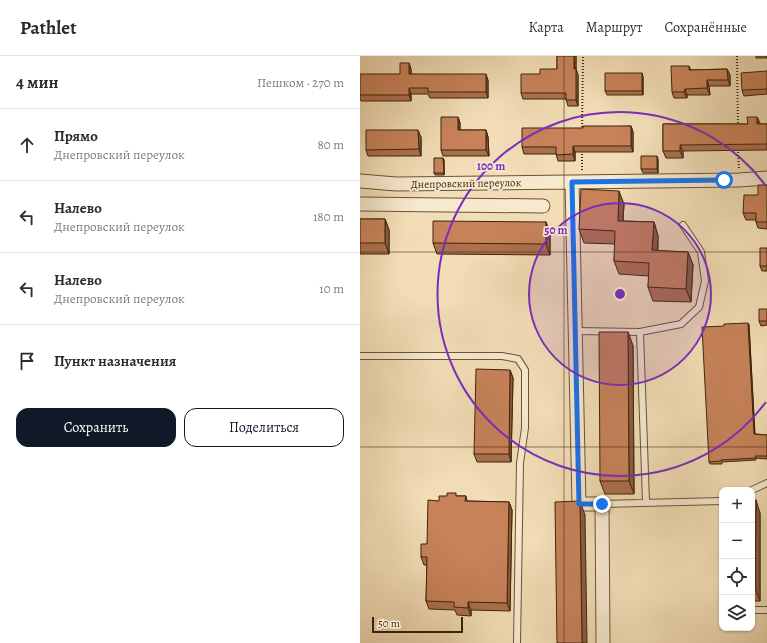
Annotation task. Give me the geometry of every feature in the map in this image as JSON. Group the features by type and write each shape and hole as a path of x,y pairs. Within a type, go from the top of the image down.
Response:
{"street":[{"name":"Днепровский переулок","path":"360,181 396,184 739,180 767,178"},
{"path":"577,181 575,331 579,504 602,504 602,643"},
{"name":"Днепровский переулок","path":"360,204 543,206"}],"lane":[{"path":"575,331 640,332 681,324 699,307 706,281 701,252 683,225"},
{"path":"640,332 646,502"},
{"path":"360,356 502,356 518,359 525,370 525,428 520,463 519,484 517,643"},
{"path":"755,489 767,484"},
{"path":"602,504 719,501"},
{"path":"755,610 767,610"}],"path":[{"path":"582,134 583,56"},
{"path":"737,56 738,133"},
{"path":"738,149 739,180"},
{"path":"577,181 582,150"}],"building":[{"path":"557,56 574,56 574,69 576,69 576,100 566,100 566,93 521,93 521,74 540,74 540,69 557,69"},
{"path":"400,63 409,63 409,74 486,74 486,92 428,92 428,88 409,88 409,95 360,95 360,74 400,74"},
{"path":"671,66 689,66 689,70 727,69 728,80 707,80 707,88 685,89 684,92 672,92"},
{"path":"767,71 767,89 742,90 741,73"},
{"path":"605,73 642,73 642,91 605,91"},
{"path":"441,117 458,117 458,130 486,130 486,150 441,150"},
{"path":"747,117 757,117 757,124 767,124 767,144 680,145 680,151 663,151 663,124 748,124"},
{"path":"583,126 631,126 631,146 573,146 573,154 556,155 556,147 522,147 522,128 583,128"},
{"path":"366,130 418,130 419,149 366,150"},
{"path":"641,156 657,156 657,169 641,169"},
{"path":"434,158 443,158 444,173 434,173"},
{"path":"758,185 767,185 767,222 756,222 756,213 743,213 744,195 758,195"},
{"path":"581,189 619,191 618,221 654,222 652,250 688,252 686,289 648,287 649,263 614,261 615,231 579,229"},
{"path":"360,219 385,219 385,243 360,243"},
{"path":"433,221 546,222 546,244 433,243"},
{"path":"760,248 767,248 767,266 760,266"},
{"path":"759,309 767,309 767,321 759,321"},
{"path":"748,323 754,434 767,435 767,456 755,456 756,458 709,462 702,327"},
{"path":"599,332 628,332 629,481 600,481"},
{"path":"476,369 510,370 509,454 474,454"},
{"path":"447,493 456,493 456,496 466,496 465,501 509,502 507,603 468,602 468,608 454,607 454,602 426,601 427,557 421,557 421,544 427,544 428,500 439,501 439,496 447,496"},
{"path":"755,500 756,500 755,588"},
{"path":"580,501 582,643 557,643 555,502"}],"route":[{"path":"602,504 579,504 572,182 724,180"}]}
